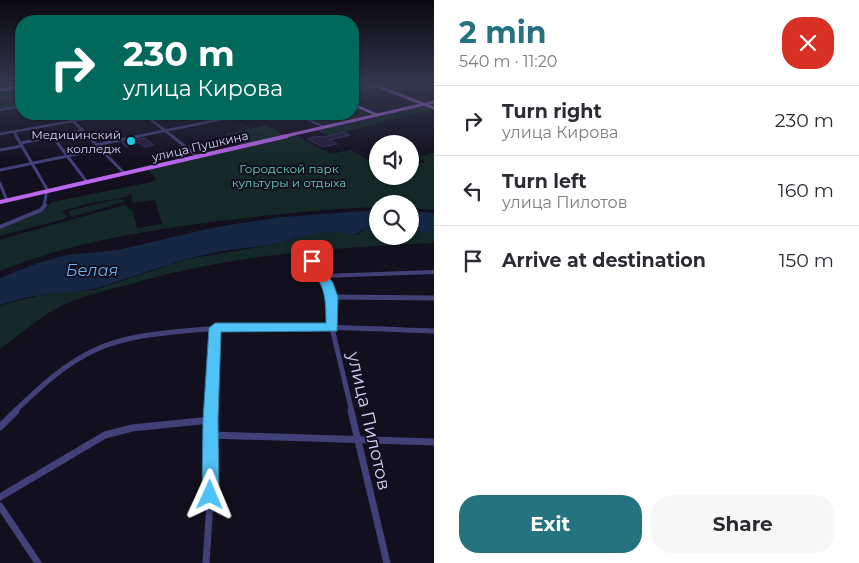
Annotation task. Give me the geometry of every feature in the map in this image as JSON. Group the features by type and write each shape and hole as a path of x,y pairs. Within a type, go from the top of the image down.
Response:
{"main road":[{"path":"364,109 377,115"},
{"name":"улица Пушкина","path":"359,119 401,109"},
{"name":"улица Пушкина","path":"0,202 355,120"}],"street":[{"path":"0,134 78,120"},
{"path":"151,120 198,157"},
{"path":"96,145 218,120"},
{"path":"309,120 324,127"},
{"path":"72,121 124,174"},
{"path":"0,150 81,131"},
{"path":"0,228 34,214 46,205 47,191 14,132"},
{"path":"56,142 86,182"},
{"path":"0,170 101,149"},
{"path":"0,183 7,201"},
{"name":"улица Пилотов","path":"312,261 332,297 332,328 387,563"},
{"path":"322,276 434,272"},
{"path":"332,297 434,298"},
{"path":"206,563 211,487 210,420 215,328"},
{"path":"0,427 17,409 78,358 94,350 134,336 215,328 332,328 434,331"},
{"path":"0,497 105,435 132,428 210,420"},
{"path":"211,435 357,438 434,442"},
{"path":"0,506 38,563"}],"green space":[{"path":"408,109 433,109 328,136 317,130"},
{"path":"359,110 371,115 359,118"},
{"path":"234,120 251,129 266,125 283,135 242,145 226,134 242,130 227,121 244,130 248,129"},
{"path":"314,120 323,122 350,120 325,126"},
{"name":"Городской парк культуры и отдыха","path":"295,135 331,154 351,150 369,160 369,185 419,185 419,163 426,163 419,157 434,153 434,210 419,209 419,195 369,195 369,207 268,215 126,235 49,254 0,271 0,240 2,239 124,205 133,211 137,228 162,224 155,200 133,203 131,193 126,197 90,203 62,211 67,216 64,219 0,236 0,229 39,213 52,202 152,182 156,179 148,170"},
{"path":"119,199 127,201 72,217 69,213 69,211 75,209"},
{"path":"365,229 369,229 369,245 396,245 283,254 209,265 172,273 77,299 44,316 0,349 0,306 34,297 94,290 187,259 271,245 316,233 337,232 351,235 359,234"},
{"path":"419,231 434,234 434,243 419,244"}],"water":[{"name":"Белая","path":"369,211 369,229 351,235 338,232 316,233 271,245 222,251 186,259 94,289 27,297 0,305 0,278 38,263 66,255 118,250 216,227 282,217"},
{"path":"419,212 434,213 434,234 419,231"}],"building":[{"path":"345,132 350,135 329,140 337,144 323,147 307,139 315,136 324,137"},
{"name":"Медицинский колледж","path":"145,138 154,145 144,147 138,142 126,147 122,143"}],"place":[{"name":"Медицинский колледж","path":"131,141"}],"route":[{"path":"210,495 210,420 215,328 229,326 332,328 332,297 327,283 312,261"}]}
